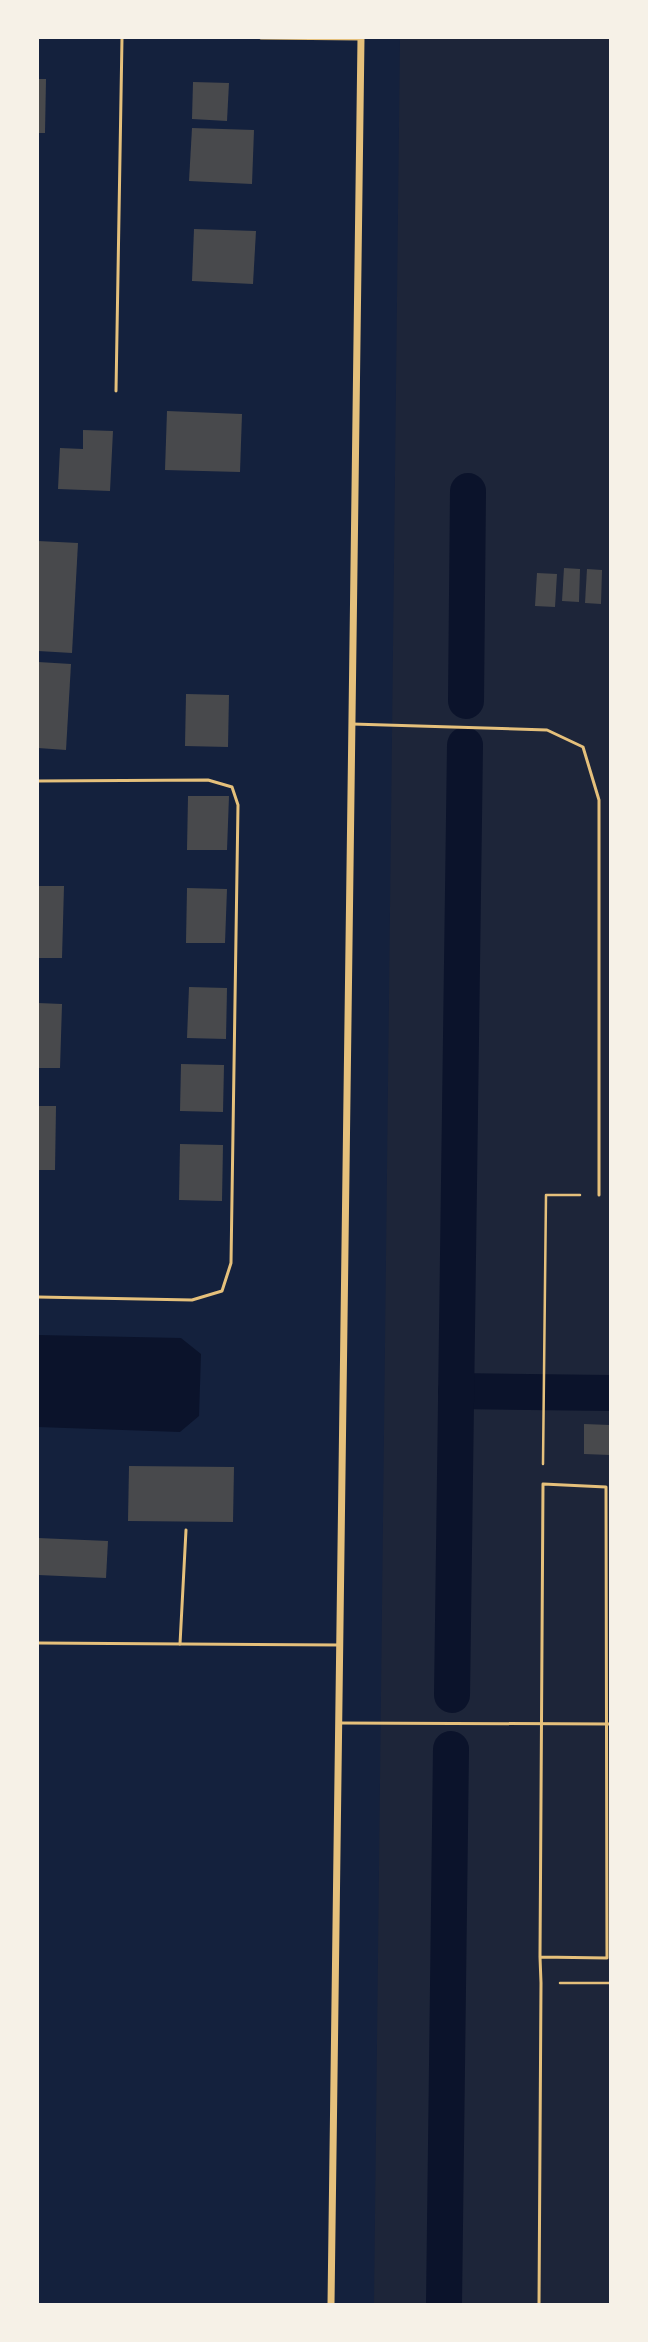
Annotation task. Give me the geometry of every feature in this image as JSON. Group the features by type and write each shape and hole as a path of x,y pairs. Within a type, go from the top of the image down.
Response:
{"street":[{"path":"331,2304 361,38"}],"lane":[{"path":"116,391 122,38"},
{"path":"261,38 361,38"},
{"path":"352,724 547,730 583,747 599,800 600,1195"},
{"path":"38,781 208,780 232,787 238,804 231,1264 222,1291 192,1300 38,1297"},
{"path":"539,2304 541,1983 540,1957 540,1724 543,1484 606,1487 609,1724 607,1958 540,1957"},
{"path":"180,1644 186,1530"},
{"path":"38,1643 340,1645"},
{"path":"339,1723 609,1724"}],"path":[{"path":"543,1484 546,1195 600,1195"},
{"path":"541,1983 610,1983"}],"shaded area":[{"path":"400,38 610,38 610,2304 374,2304"},
{"path":"38,1335 181,1338 201,1354 199,1416 180,1432 38,1427"}],"building":[{"path":"38,79 46,79 45,133 38,133"},
{"path":"193,82 229,83 227,121 192,119"},
{"path":"192,128 254,130 252,184 189,181"},
{"path":"194,229 256,231 253,284 192,281"},
{"path":"167,411 242,414 240,472 165,470"},
{"path":"83,430 113,431 110,491 58,489 60,448 83,449"},
{"path":"38,541 78,543 72,653 38,651"},
{"path":"564,568 580,569 579,602 562,601"},
{"path":"587,569 602,570 601,604 585,603"},
{"path":"537,573 557,574 555,607 535,606"},
{"path":"38,662 71,664 66,750 38,748"},
{"path":"186,694 229,695 228,747 185,746"},
{"path":"188,796 229,796 227,850 187,850"},
{"path":"38,886 64,886 62,958 38,958"},
{"path":"187,888 227,889 225,943 186,943"},
{"path":"189,987 227,988 226,1039 187,1038"},
{"path":"38,1003 62,1004 60,1068 38,1068"},
{"path":"181,1064 224,1065 223,1112 180,1111"},
{"path":"38,1106 56,1106 55,1170 38,1170"},
{"path":"180,1144 223,1145 222,1201 179,1200"},
{"path":"584,1424 610,1425 610,1455 584,1454"},
{"path":"129,1466 234,1467 233,1522 128,1521"},
{"path":"38,1538 108,1541 106,1578 38,1575"}],"waterway":[{"path":"466,701 468,491"},
{"path":"452,1695 465,745"},
{"path":"456,1391 610,1393"},
{"path":"444,2304 451,1749"}]}
